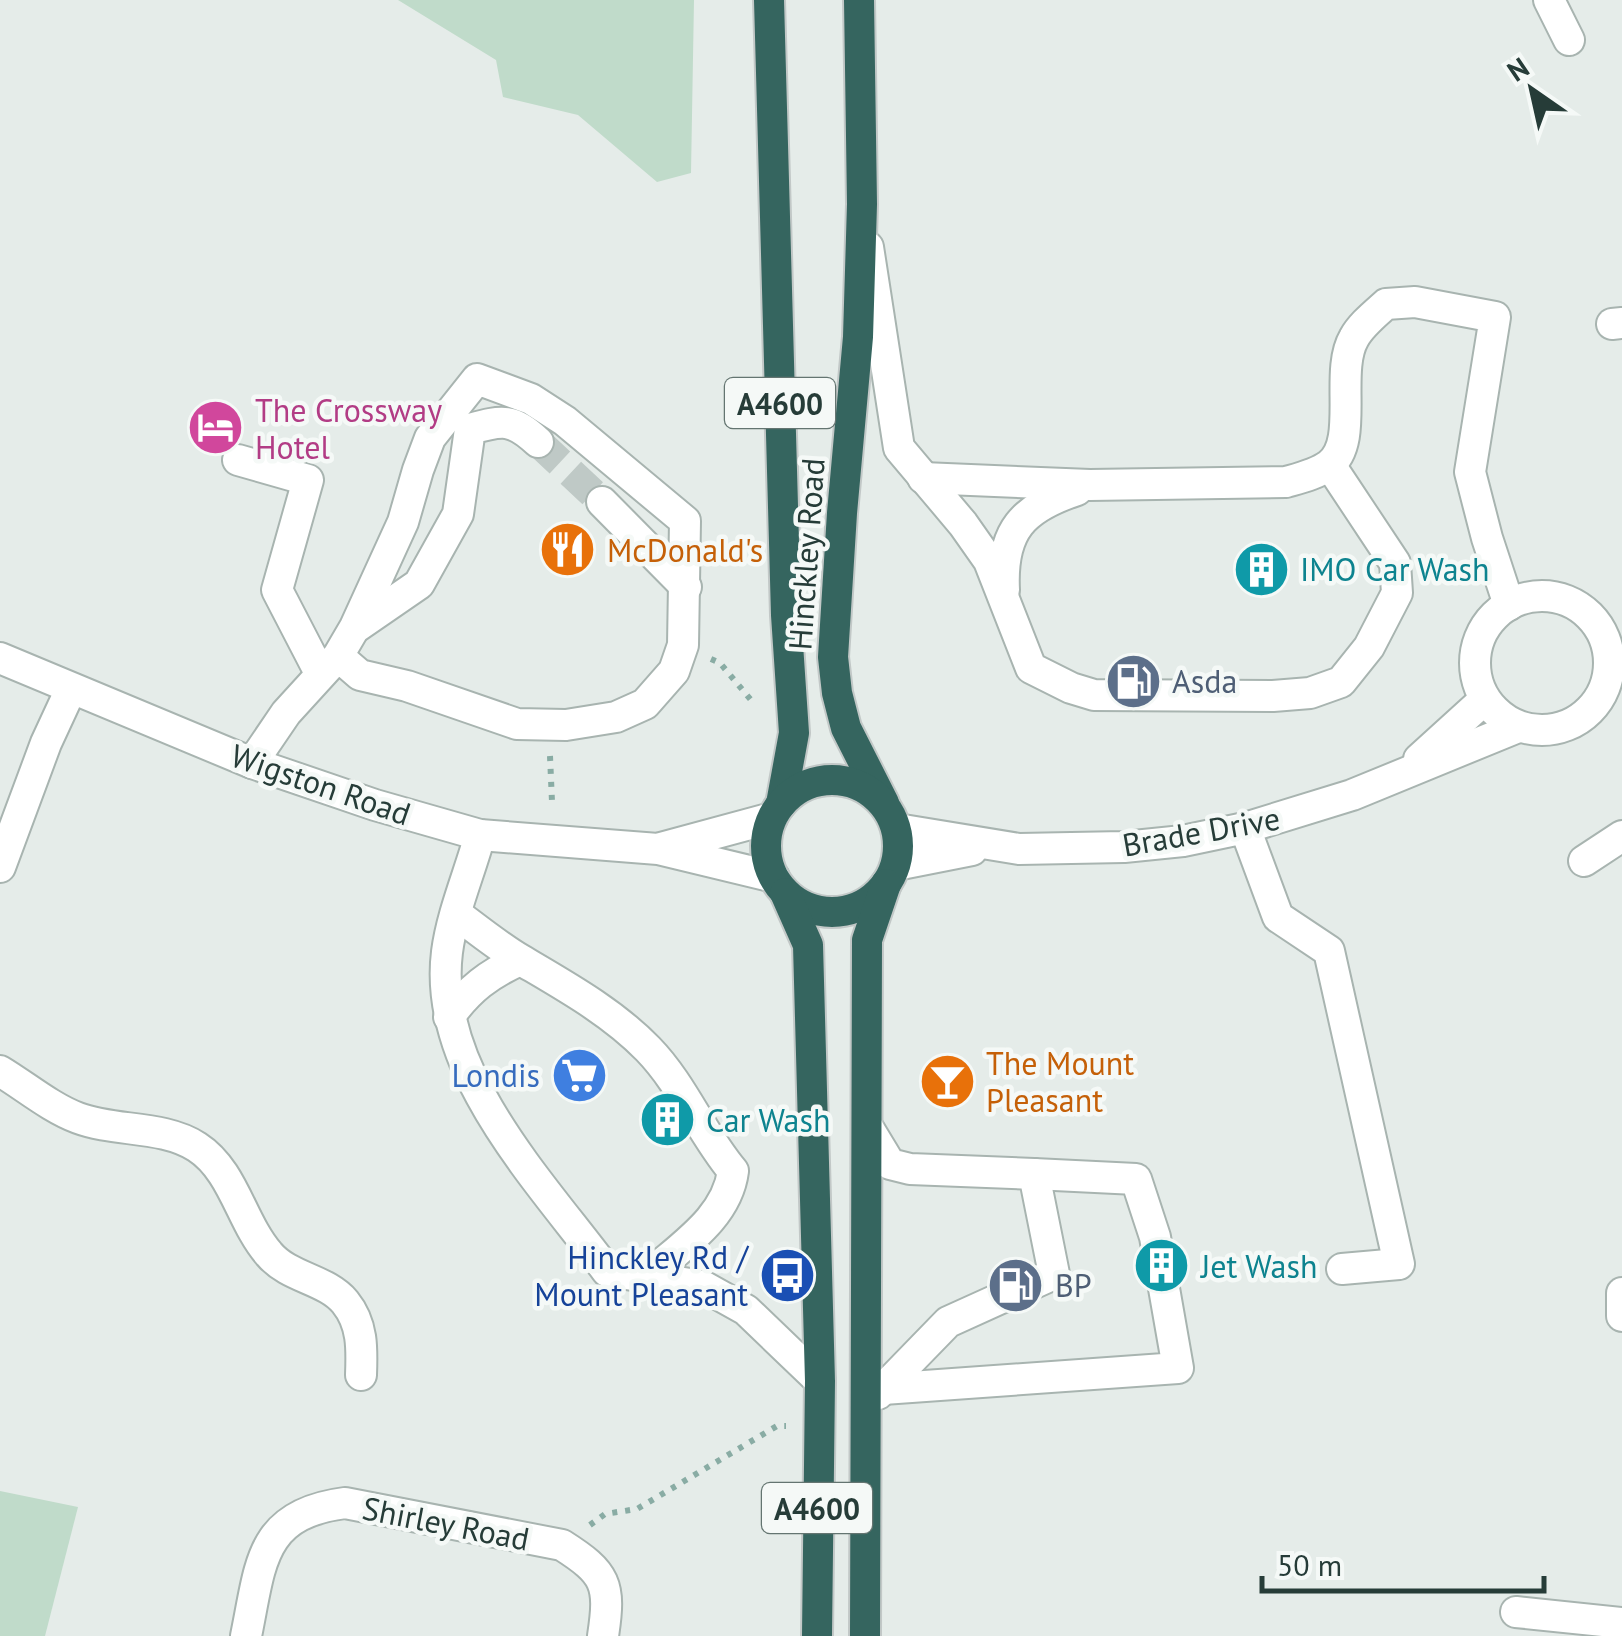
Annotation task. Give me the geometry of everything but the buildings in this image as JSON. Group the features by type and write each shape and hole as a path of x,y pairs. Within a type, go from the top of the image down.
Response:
{"highway":[{"name":"Hinckley Road","path":"769,0 786,595 794,733 776,811"},
{"name":"Hinckley Road","path":"860,0 862,204 858,337 833,658 846,728 890,816"},
{"path":"776,811 798,788 824,780 859,785 890,816"},
{"name":"A4600","path":"776,811 766,848 808,944 820,1381 817,1636"},
{"name":"A4600","path":"866,1636 875,1397 867,1126 867,940 891,875 890,816"},
{"path":"779,885 813,910 843,911 870,901 891,875"}],"street":[{"path":"1549,0 1569,40"},
{"path":"862,204 899,448 980,548 1004,594 1032,668 1071,688 1094,694 1273,696 1310,693 1340,682 1369,647 1397,593 1395,563 1330,465"},
{"path":"923,478 1090,485 1286,482 1330,465 1338,455 1344,436 1346,362 1353,339 1386,304 1415,302 1495,317 1470,472 1509,605"},
{"path":"238,460 308,480 277,590 329,664 408,686 517,724 548,725 616,716 644,704 674,671 683,645 685,521 565,420 531,399 477,379 430,438 404,522 356,627 329,664 286,712 252,763"},
{"path":"356,627 419,584 416,536 437,475 470,428 501,421 521,426 538,442"},
{"path":"1004,594 1003,564 1010,538 1022,518 1043,502 1090,485"},
{"path":"602,502 686,587"},
{"path":"1536,596 1560,598 1590,616 1613,638 1609,654 1615,673 1597,703 1580,719 1541,732 1518,727 1498,715 1484,700 1474,672 1477,642 1488,621 1509,605 1536,596"},
{"name":"Wigston Road","path":"0,658 252,763 374,805 480,834 658,849 779,885"},
{"path":"0,867 39,760 71,689"},
{"name":"Brade Drive","path":"1406,771 1484,700"},
{"name":"Brade Drive","path":"891,875 990,847 1124,847 1245,828 1352,795 1518,727"},
{"name":"Wigston Road","path":"658,849 776,811"},
{"name":"Brade Drive","path":"890,816 990,847"},
{"path":"1245,828 1278,917 1328,951 1399,1264 1342,1269"},
{"path":"480,834 447,950 449,1017 474,1084 607,1271 703,1286 746,1310 820,1381"},
{"path":"1584,860 1622,836"},
{"path":"458,915 520,960 577,994 648,1048 733,1171 718,1213 648,1276"},
{"path":"449,1017 467,992 487,976 520,960"},
{"path":"0,1071 77,1118 179,1139 197,1148 224,1177 268,1254 283,1268 344,1300 356,1320 362,1344 361,1375"},
{"path":"867,1126 890,1164 910,1169 1136,1179 1156,1237 1178,1368 875,1397"},
{"path":"875,1397 948,1322 1054,1274 1034,1174"},
{"path":"1622,1292 1622,1316"},
{"name":"Shirley Road","path":"246,1636 262,1560 274,1534 296,1515 345,1503 562,1545 591,1564 604,1582 603,1636"},
{"path":"1516,1612 1622,1623"}],"path":[{"path":"683,645 720,663 751,700"},
{"path":"548,725 552,802"},
{"path":"562,1545 605,1514 638,1509 778,1426 818,1424"}],"green space":[{"path":"398,0 694,0 691,173 657,182 578,115 503,97 496,60"},
{"path":"0,1491 78,1507 45,1636 0,1636"}],"tunnel":[{"path":"538,442 602,502"}],"place":[{"name":"The Crossway Hotel","path":"216,428"},
{"name":"McDonald's","path":"568,550"},
{"name":"IMO Car Wash","path":"1261,569"},
{"name":"Asda","path":"1133,681"},
{"name":"Londis","path":"579,1075"},
{"name":"The Mount Pleasant","path":"947,1081"},
{"name":"Car Wash","path":"667,1120"},
{"name":"Jet Wash","path":"1162,1266"},
{"name":"Hinckley Rd / Mount Pleasant","path":"787,1275"},
{"name":"BP","path":"1016,1285"}]}
